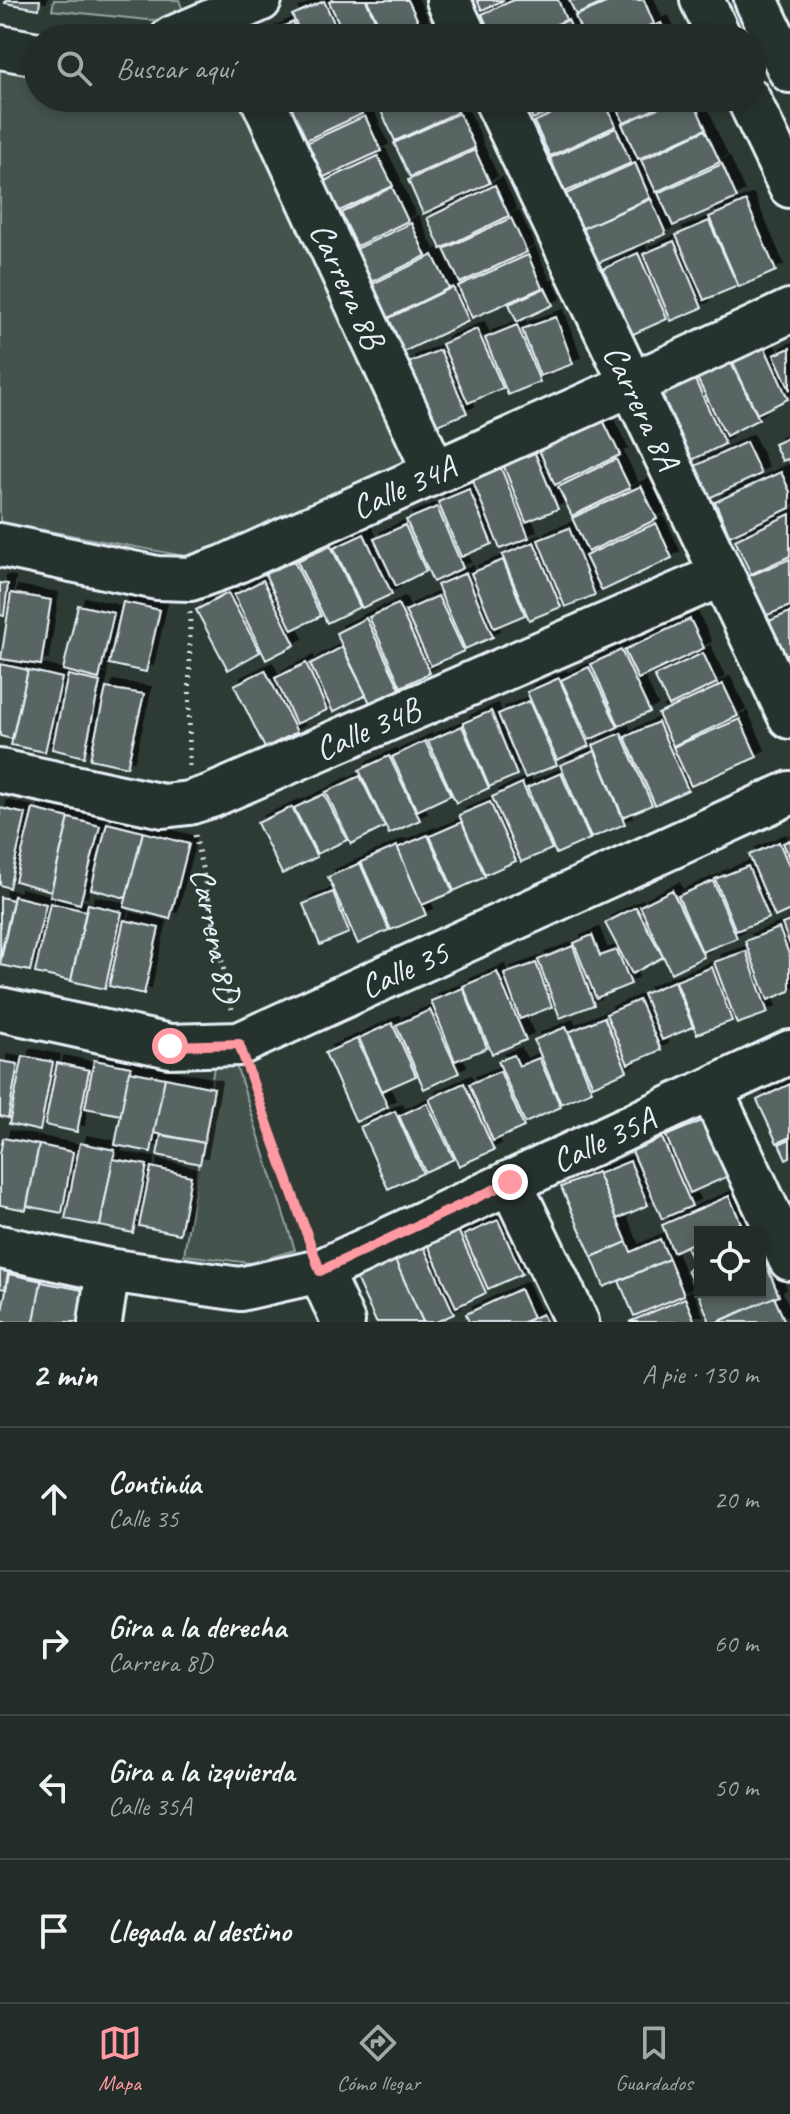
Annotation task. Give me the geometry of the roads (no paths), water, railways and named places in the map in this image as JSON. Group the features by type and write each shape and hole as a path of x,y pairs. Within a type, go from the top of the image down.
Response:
{"street":[{"path":"448,0 459,24"},
{"path":"702,0 713,24"},
{"path":"756,0 790,71"},
{"path":"220,24 240,18"},
{"path":"0,47 24,51"},
{"name":"Carrera 8B","path":"268,112 434,471"},
{"name":"Carrera 8A","path":"502,112 790,717"},
{"path":"755,112 790,186"},
{"name":"Calle 34A","path":"0,545 157,578 190,579 224,567 434,471 632,386 790,311"},
{"name":"Calle 34B","path":"0,771 163,806 189,803 721,575"},
{"name":"Calle 35","path":"0,1009 170,1046 239,1044 790,793"},
{"name":"Calle 35A","path":"0,1247 108,1270 240,1289 320,1271 790,1052"},
{"path":"711,1089 790,1259"},
{"path":"510,1182 577,1322"},
{"path":"100,1322 108,1270"},
{"path":"320,1271 343,1322"}]}
